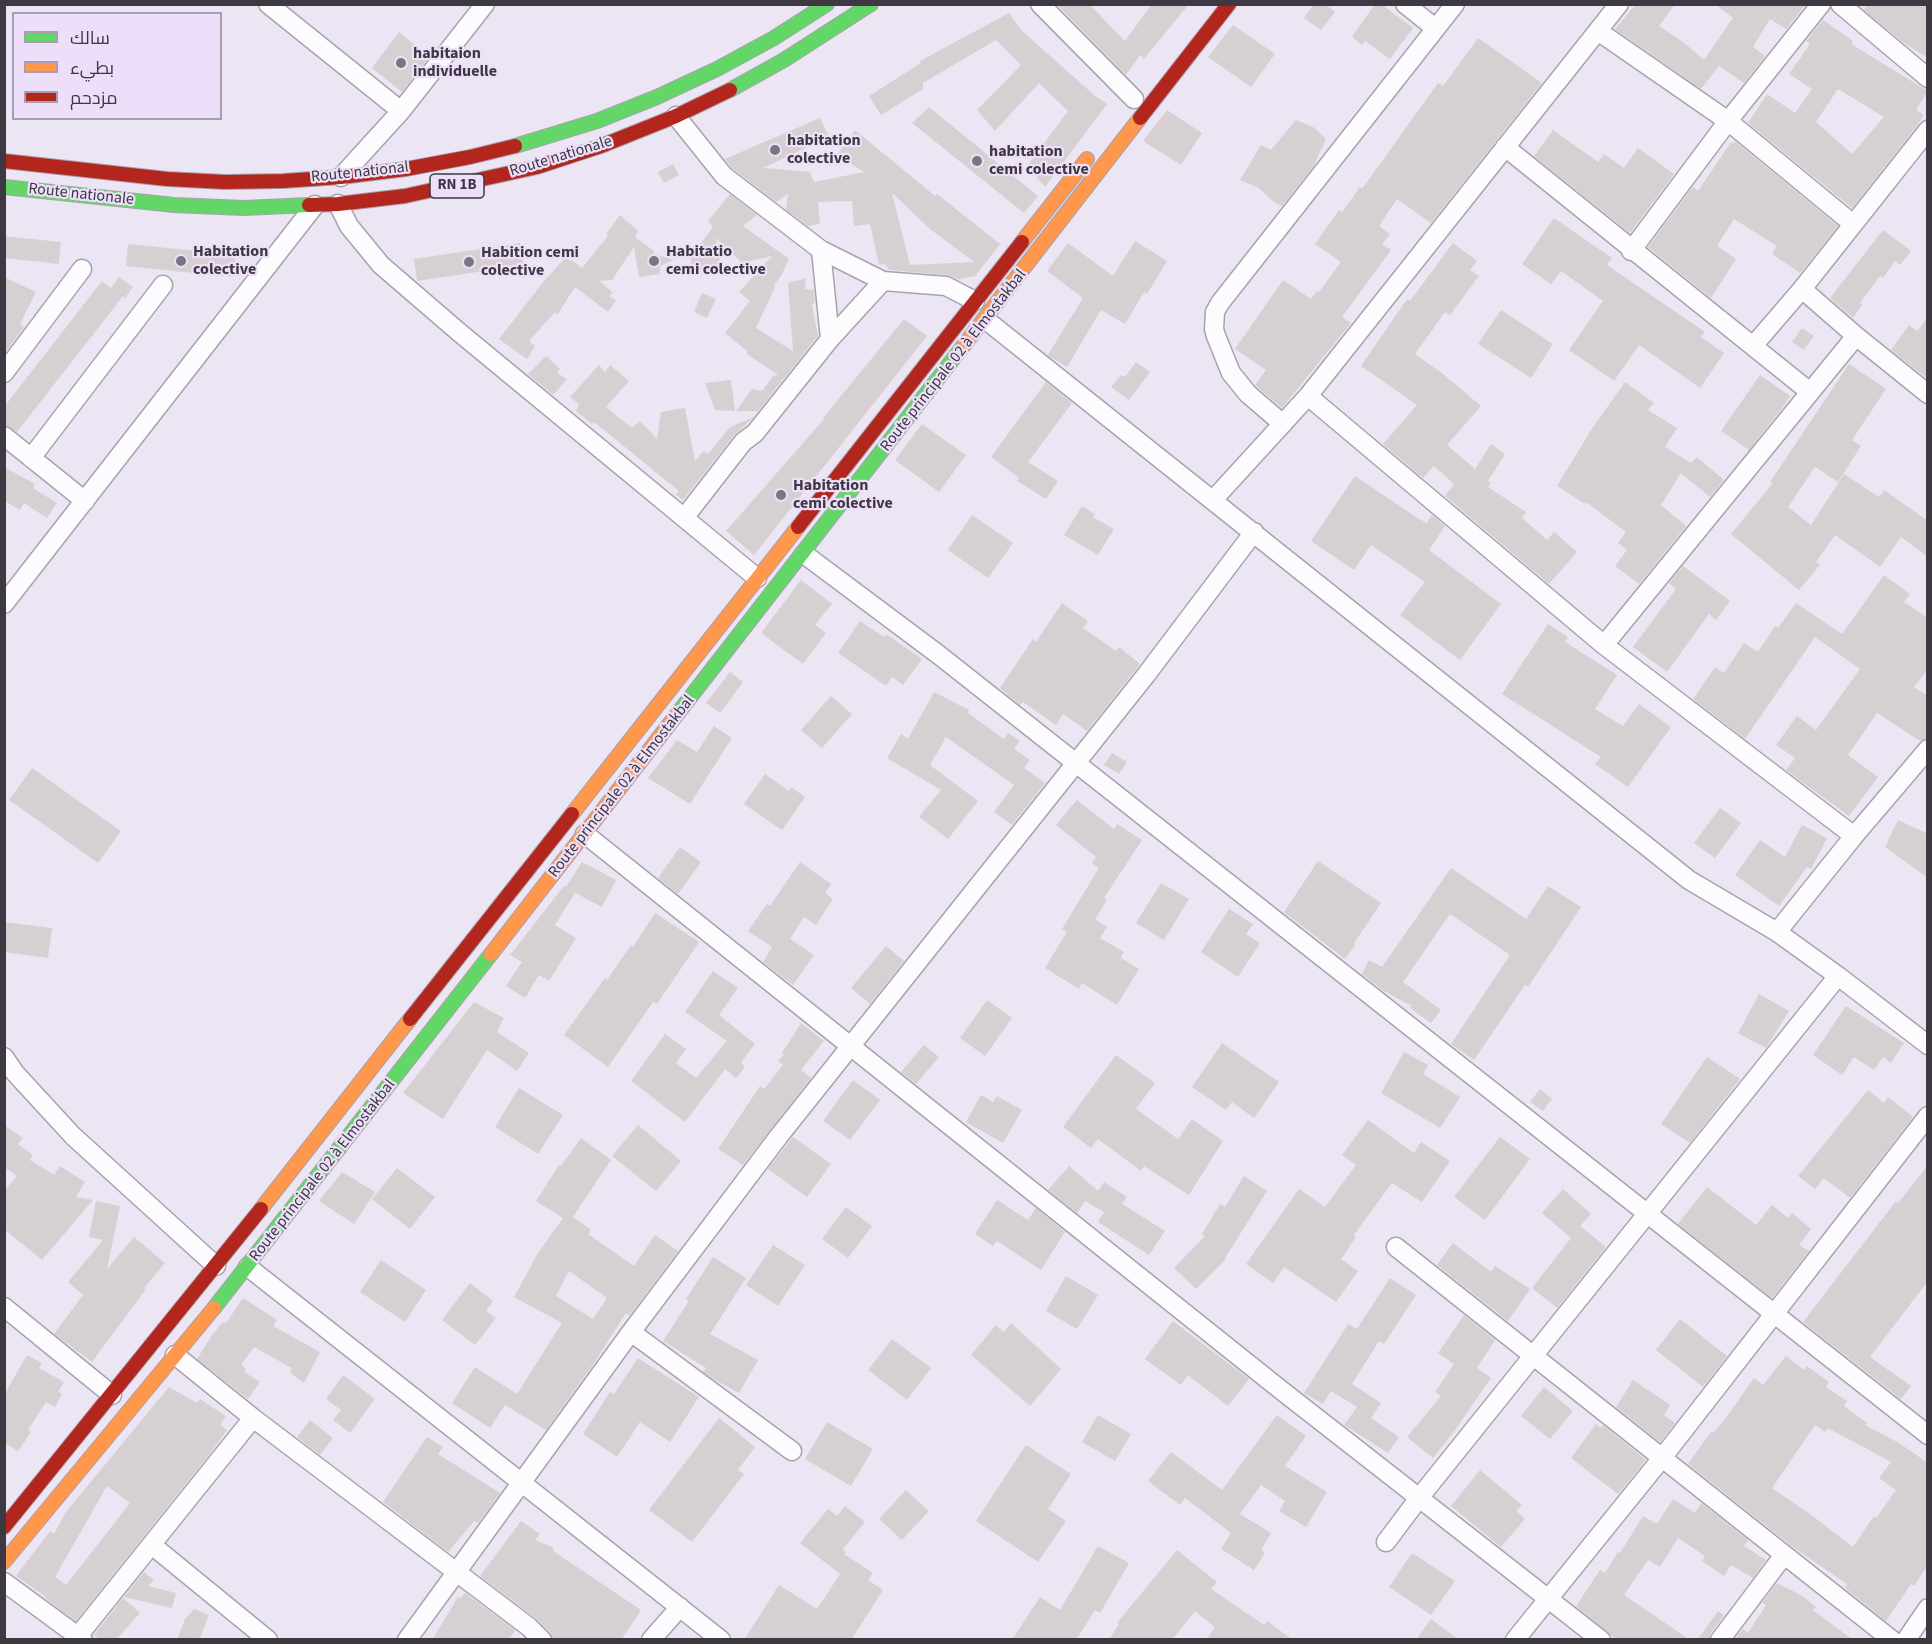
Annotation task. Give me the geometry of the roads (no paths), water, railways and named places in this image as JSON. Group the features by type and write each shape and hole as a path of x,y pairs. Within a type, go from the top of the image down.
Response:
{"main road":[{"name":"Route national","path":"4,161 178,180 283,181 406,169 470,157 534,141 597,121 657,97 717,69 774,38 827,4"},
{"name":"Route nationale","path":"4,187 174,205 244,208 338,204 405,196 471,183 537,167 601,146 676,116 725,93 784,60 871,4"},
{"name":"Route principale 02 à Elmostakbal","path":"4,1562 248,1267 986,320 1229,4"},
{"name":"Route principale 02 à Elmostakbal","path":"4,1527 216,1266 1098,145"}],"street":[{"path":"268,4 401,111"},
{"path":"341,177 401,111 485,4"},
{"path":"1040,4 1134,100"},
{"path":"1405,4 1435,28"},
{"path":"1283,424 1248,394 1232,373 1214,329 1215,312 1455,4"},
{"path":"1213,500 1308,396 1619,4"},
{"path":"1631,251 1728,121 1821,4"},
{"path":"1840,4 1928,78"},
{"path":"1598,31 1728,121 1853,224"},
{"path":"676,116 724,176 821,250 882,281 946,286 975,301"},
{"path":"1752,346 1802,289 1928,130"},
{"path":"1504,147 1631,251 1810,392"},
{"path":"338,204 349,226 381,265 757,578"},
{"path":"4,604 315,205"},
{"path":"821,250 830,339"},
{"path":"4,373 82,269"},
{"path":"684,518 743,442 755,433 830,339 882,281"},
{"path":"31,458 163,285"},
{"path":"1802,289 1928,394"},
{"path":"986,320 1689,880 1777,932 1928,1045"},
{"path":"1604,645 1856,336"},
{"path":"1308,396 1604,645 1854,836"},
{"path":"4,436 84,501"},
{"path":"407,1640 631,1332 779,1136 1146,675 1254,532"},
{"path":"804,554 939,655 1928,1435"},
{"path":"1777,932 1928,749"},
{"path":"585,834 1281,1390 1601,1640"},
{"path":"1386,1542 1838,976"},
{"path":"4,1057 10,1079 216,1266"},
{"path":"1515,1640 1662,1458 1926,1121"},
{"path":"1396,1247 1892,1640"},
{"path":"248,1267 721,1640"},
{"path":"4,1307 112,1395"},
{"path":"631,1332 792,1452"},
{"path":"175,1355 253,1418 455,1572 530,1635"},
{"path":"4,1582 81,1638 253,1418"},
{"path":"153,1546 268,1640"},
{"path":"1719,1640 1784,1555"},
{"path":"651,1640 680,1607"},
{"path":"1906,1640 1928,1608"}],"place":[{"name":"habitaion individuelle","path":"401,63"},
{"name":"habitation colective","path":"775,150"},
{"name":"habitation cemi colective","path":"977,161"},
{"name":"Habitation colective","path":"181,261"},
{"name":"Habitatio cemi colective","path":"654,261"},
{"name":"Habition cemi colective","path":"469,262"},
{"name":"Habitation cemi colective","path":"781,495"}]}
